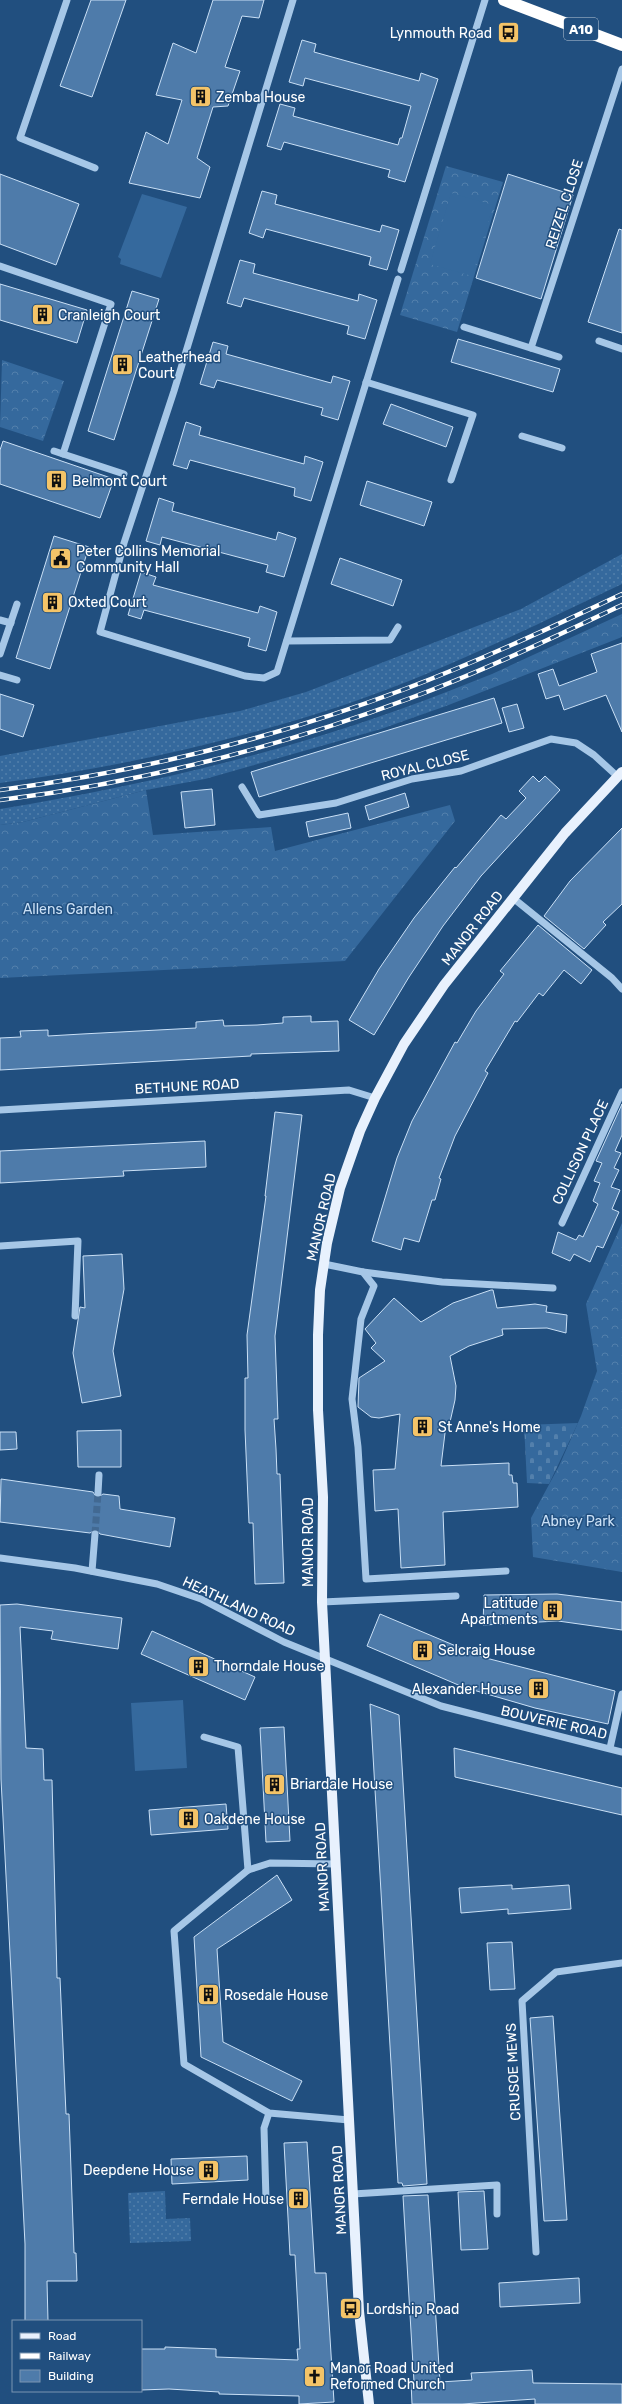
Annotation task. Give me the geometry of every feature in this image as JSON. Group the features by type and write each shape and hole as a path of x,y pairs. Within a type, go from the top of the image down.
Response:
{"highway":[{"name":"A10","path":"504,0 524,3 622,45"}],"main road":[{"name":"MANOR ROAD","path":"369,2404 359,2310 324,1658 322,1602 323,1497 318,1410 320,1290 340,1188 375,1098 404,1044 431,1005 513,898 565,833 619,774"}],"street":[{"path":"67,0 20,138 95,168"},
{"path":"293,0 174,391 124,543 100,632 245,676 264,678 277,672 398,279"},
{"path":"402,270 474,30 485,0"},
{"name":"REIZEL CLOSE","path":"531,348 622,69"},
{"path":"0,266 111,304 63,454"},
{"path":"464,327 559,357"},
{"path":"598,341 622,349"},
{"path":"366,382 473,415 451,480"},
{"path":"522,436 562,448"},
{"path":"54,451 124,474"},
{"path":"0,654 17,604"},
{"path":"0,620 11,623"},
{"path":"286,641 390,640 398,628"},
{"path":"0,674 17,680"},
{"name":"ROYAL CLOSE","path":"242,787 259,815 299,809 336,803 412,779 461,771 551,739 576,743 619,774"},
{"path":"513,898 612,978 622,989"},
{"name":"BETHUNE ROAD","path":"0,1110 349,1090 375,1098"},
{"name":"COLLISON PLACE","path":"562,1223 622,1092"},
{"path":"0,1246 78,1241 75,1316"},
{"path":"324,1264 363,1272 442,1282 552,1288"},
{"path":"363,1272 374,1286 361,1318 352,1399 358,1447 366,1579 506,1571"},
{"path":"98,1493 99,1475"},
{"path":"92,1571 95,1534"},
{"name":"HEATHLAND ROAD","path":"0,1558 92,1571 157,1584 201,1599 284,1642 324,1658"},
{"path":"322,1602 456,1596"},
{"name":"BOUVERIE ROAD","path":"324,1658 441,1706 491,1720 622,1752"},
{"path":"610,1748 622,1694"},
{"path":"204,1737 238,1747 248,1870"},
{"path":"336,1864 270,1863 248,1870 174,1931 184,2064 269,2113 349,2120"},
{"name":"CRUSOE MEWS","path":"536,2252 522,2001 556,1972 622,1963"},
{"path":"266,2200 264,2128 269,2113"},
{"path":"353,2194 497,2184 497,2214"}],"green space":[{"path":"446,166 503,182 457,332 400,315"},
{"path":"451,193 493,205 472,276 430,264"},
{"path":"142,194 187,207 161,278 120,264 121,259 118,257"},
{"path":"2,360 64,381 43,441 0,427"},
{"path":"622,554 622,584 485,649 415,679 380,692 302,718 217,742 87,770 0,783 0,756 240,711 306,692 521,609"},
{"path":"622,614 622,637 446,706 449,691 492,674"},
{"path":"449,691 446,706 381,729 205,779 146,790 23,822 0,825 0,809 114,788 228,762 339,730"},
{"name":"Allens Garden","path":"146,790 153,835 271,827 275,851 450,805 455,821 345,961 0,978 0,825 23,822"},
{"name":"Abney Park","path":"622,1223 622,1572 533,1557 531,1518 559,1466 581,1416 597,1371 586,1304"},
{"path":"578,1423 549,1484 527,1483 524,1425"},
{"path":"183,1700 187,1768 135,1771 131,1703"},
{"path":"165,2191 166,2219 190,2218 191,2241 130,2243 128,2193"}],"building":[{"path":"91,0 126,0 92,97 60,86"},
{"name":"Zemba House","path":"213,0 264,0 259,18 242,16 225,67 240,71 228,106 213,107 197,158 210,167 200,198 129,183 146,132 168,144 182,100 156,95 173,43 196,53"},
{"path":"302,40 316,44 314,52 419,81 421,73 438,79 405,182 388,177 390,170 284,142 281,150 267,146 280,104 295,108 293,116 398,145 400,138 402,138 411,106 305,78 303,86 289,82"},
{"path":"0,174 79,204 56,265 0,244"},
{"path":"508,174 573,195 541,299 476,278"},
{"path":"262,191 277,195 275,204 380,232 382,225 399,230 387,270 369,265 371,257 266,229 263,238 249,233"},
{"path":"619,229 622,230 622,333 588,322"},
{"path":"240,260 255,264 253,273 358,301 359,294 377,300 365,339 347,334 349,326 244,298 241,307 227,303"},
{"name":"Cranleigh Court","path":"0,284 87,310 77,343 0,320"},
{"name":"Leatherhead Court","path":"132,291 159,299 114,440 88,431"},
{"path":"458,339 560,369 553,392 451,362"},
{"path":"213,342 228,346 226,354 331,383 333,376 350,381 338,420 321,415 323,408 217,380 214,388 200,384"},
{"path":"391,404 453,427 446,447 383,424"},
{"path":"186,422 201,427 199,435 304,464 305,456 323,462 311,501 294,496 295,488 190,460 187,469 173,465"},
{"name":"Belmont Court","path":"3,441 114,479 100,518 0,484 0,450"},
{"path":"367,481 432,502 424,526 360,505"},
{"path":"159,498 174,503 172,511 276,540 278,532 296,538 284,577 266,572 268,565 162,537 160,545 146,541"},
{"name":"Oxted Court","path":"54,536 89,547 50,669 16,658"},
{"path":"340,558 402,580 393,606 331,584"},
{"path":"141,572 156,577 153,585 258,613 260,606 277,612 266,651 248,646 250,638 144,610 141,619 128,615"},
{"path":"622,643 622,732 606,695 564,710 559,695 546,699 538,674 553,669 559,686 597,672 591,654"},
{"path":"0,694 34,705 23,737 0,729"},
{"path":"494,698 502,723 259,797 251,772"},
{"path":"517,704 524,728 509,732 502,708"},
{"path":"533,776 539,782 545,776 560,790 481,876 443,926 409,977 374,1035 349,1020 379,969 414,918 455,867 456,868 501,815 506,819 526,798 519,791"},
{"path":"212,789 215,825 185,828 181,792"},
{"path":"405,793 409,807 369,820 365,806"},
{"path":"348,813 351,828 309,837 306,822"},
{"path":"622,828 622,904 603,922 606,925 584,949 544,916 570,881"},
{"path":"538,925 592,970 581,984 564,970 543,996 539,993 517,1022 515,1021 485,1071 488,1073 455,1136 439,1178 441,1179 435,1200 432,1200 419,1242 404,1238 401,1250 372,1241 397,1158 412,1121 455,1042 457,1043 476,1011 504,974 500,971"},
{"path":"311,1016 311,1022 338,1021 339,1051 251,1054 251,1056 0,1070 0,1038 21,1037 20,1031 48,1030 48,1036 196,1028 196,1022 223,1020 224,1026 257,1025 283,1023 283,1017"},
{"path":"622,1104 622,1135 615,1151 621,1153 614,1168 619,1170 611,1187 620,1190 612,1209 619,1212 603,1248 597,1246 590,1262 574,1254 570,1261 552,1253 558,1232 576,1240 579,1235 583,1237 598,1204 593,1201 600,1183 594,1181 602,1163 596,1161"},
{"path":"275,1112 302,1115 275,1336 278,1419 274,1419 277,1474 280,1474 284,1583 255,1584 253,1523 249,1523 245,1430 245,1378 248,1378 247,1335 266,1196"},
{"path":"205,1141 206,1167 123,1171 124,1176 0,1183 0,1151"},
{"path":"122,1254 124,1289 113,1351 121,1396 82,1403 73,1353 80,1307 85,1308 83,1256"},
{"name":"St Anne's Home","path":"493,1290 497,1308 535,1304 547,1306 546,1312 567,1315 566,1333 547,1328 502,1329 503,1335 469,1346 450,1356 456,1386 455,1400 450,1422 445,1433 441,1466 509,1463 509,1475 512,1475 513,1483 517,1483 518,1507 443,1512 445,1565 401,1568 398,1509 375,1511 373,1470 395,1469 400,1414 379,1418 371,1417 358,1407 359,1378 385,1361 371,1348 376,1343 365,1329 394,1298 421,1322 453,1303"},
{"path":"121,1430 121,1467 78,1467 77,1431"},
{"path":"0,1432 16,1432 17,1449 0,1450"},
{"path":"1,1479 93,1492 97,1498 103,1494 119,1496 120,1509 175,1518 170,1547 100,1534 96,1529 90,1533 0,1522"},
{"name":"Latitude Apartments","path":"557,1594 622,1602 622,1630 558,1621 483,1625 484,1595"},
{"path":"17,1604 122,1618 118,1649 51,1639 53,1631 20,1627 26,1748 43,1749 44,1780 52,1780 57,1978 60,1978 66,2114 69,2114 74,2253 76,2253 77,2281 47,2281 48,2320 25,2320 25,2244 1,1779 0,1605"},
{"path":"380,1614 482,1657 615,1691 608,1724 535,1708 463,1687 367,1646"},
{"name":"Thorndale House","path":"152,1631 255,1677 245,1700 141,1654"},
{"path":"370,1704 399,1715 427,2184 403,2186 402,2183 398,2183"},
{"name":"Briardale House","path":"284,1727 290,1841 266,1842 260,1728"},
{"path":"454,1748 622,1788 622,1815 455,1777"},
{"name":"Oakdene House","path":"226,1804 228,1829 151,1835 149,1810"},
{"name":"Rosedale House","path":"277,1875 292,1900 217,1949 223,2042 302,2081 292,2101 201,2057 194,1937"},
{"path":"512,1885 512,1889 569,1885 571,1909 508,1914 508,1909 461,1913 459,1888"},
{"path":"512,1942 515,1989 490,1990 487,1943"},
{"path":"553,2016 567,2220 544,2221 530,2018"},
{"path":"307,2142 315,2273 326,2273 334,2402 299,2404 299,2396 219,2394 219,2392 169,2389 142,2390 142,2349 165,2349 165,2347 216,2349 216,2357 298,2360 297,2349 300,2349 295,2255 290,2255 284,2143"},
{"name":"Deepdene House","path":"247,2156 248,2180 172,2184 171,2159"},
{"path":"484,2191 488,2249 461,2250 458,2192"},
{"path":"428,2195 440,2382 472,2380 471,2373 532,2370 533,2383 622,2384 622,2404 535,2404 535,2399 462,2404 412,2404 411,2382 414,2382 403,2196"},
{"path":"579,2278 580,2303 500,2307 499,2283"}],"tunnel":[{"path":"95,1534 98,1493"}],"railway":[{"path":"0,790 52,783 155,763 256,738 306,723 405,689 487,656 622,594"},
{"path":"0,800 104,784 207,762 308,733 358,717 462,678 622,605"}],"place":[{"name":"Lynmouth Road","path":"508,33"},
{"name":"Zemba House","path":"200,97"},
{"name":"Cranleigh Court","path":"43,315"},
{"name":"Leatherhead Court","path":"123,365"},
{"name":"Belmont Court","path":"56,481"},
{"name":"Peter Collins Memorial Community Hall","path":"61,559"},
{"name":"Oxted Court","path":"52,602"},
{"name":"St Anne's Home","path":"423,1427"},
{"name":"Latitude Apartments","path":"553,1611"},
{"name":"Selcraig House","path":"422,1650"},
{"name":"Thorndale House","path":"198,1666"},
{"name":"Alexander House","path":"538,1689"},
{"name":"Briardale House","path":"275,1784"},
{"name":"Oakdene House","path":"189,1819"},
{"name":"Rosedale House","path":"209,1995"},
{"name":"Deepdene House","path":"209,2170"},
{"name":"Ferndale House","path":"299,2199"},
{"name":"Lordship Road","path":"351,2309"},
{"name":"Manor Road United Reformed Church","path":"315,2376"}]}
